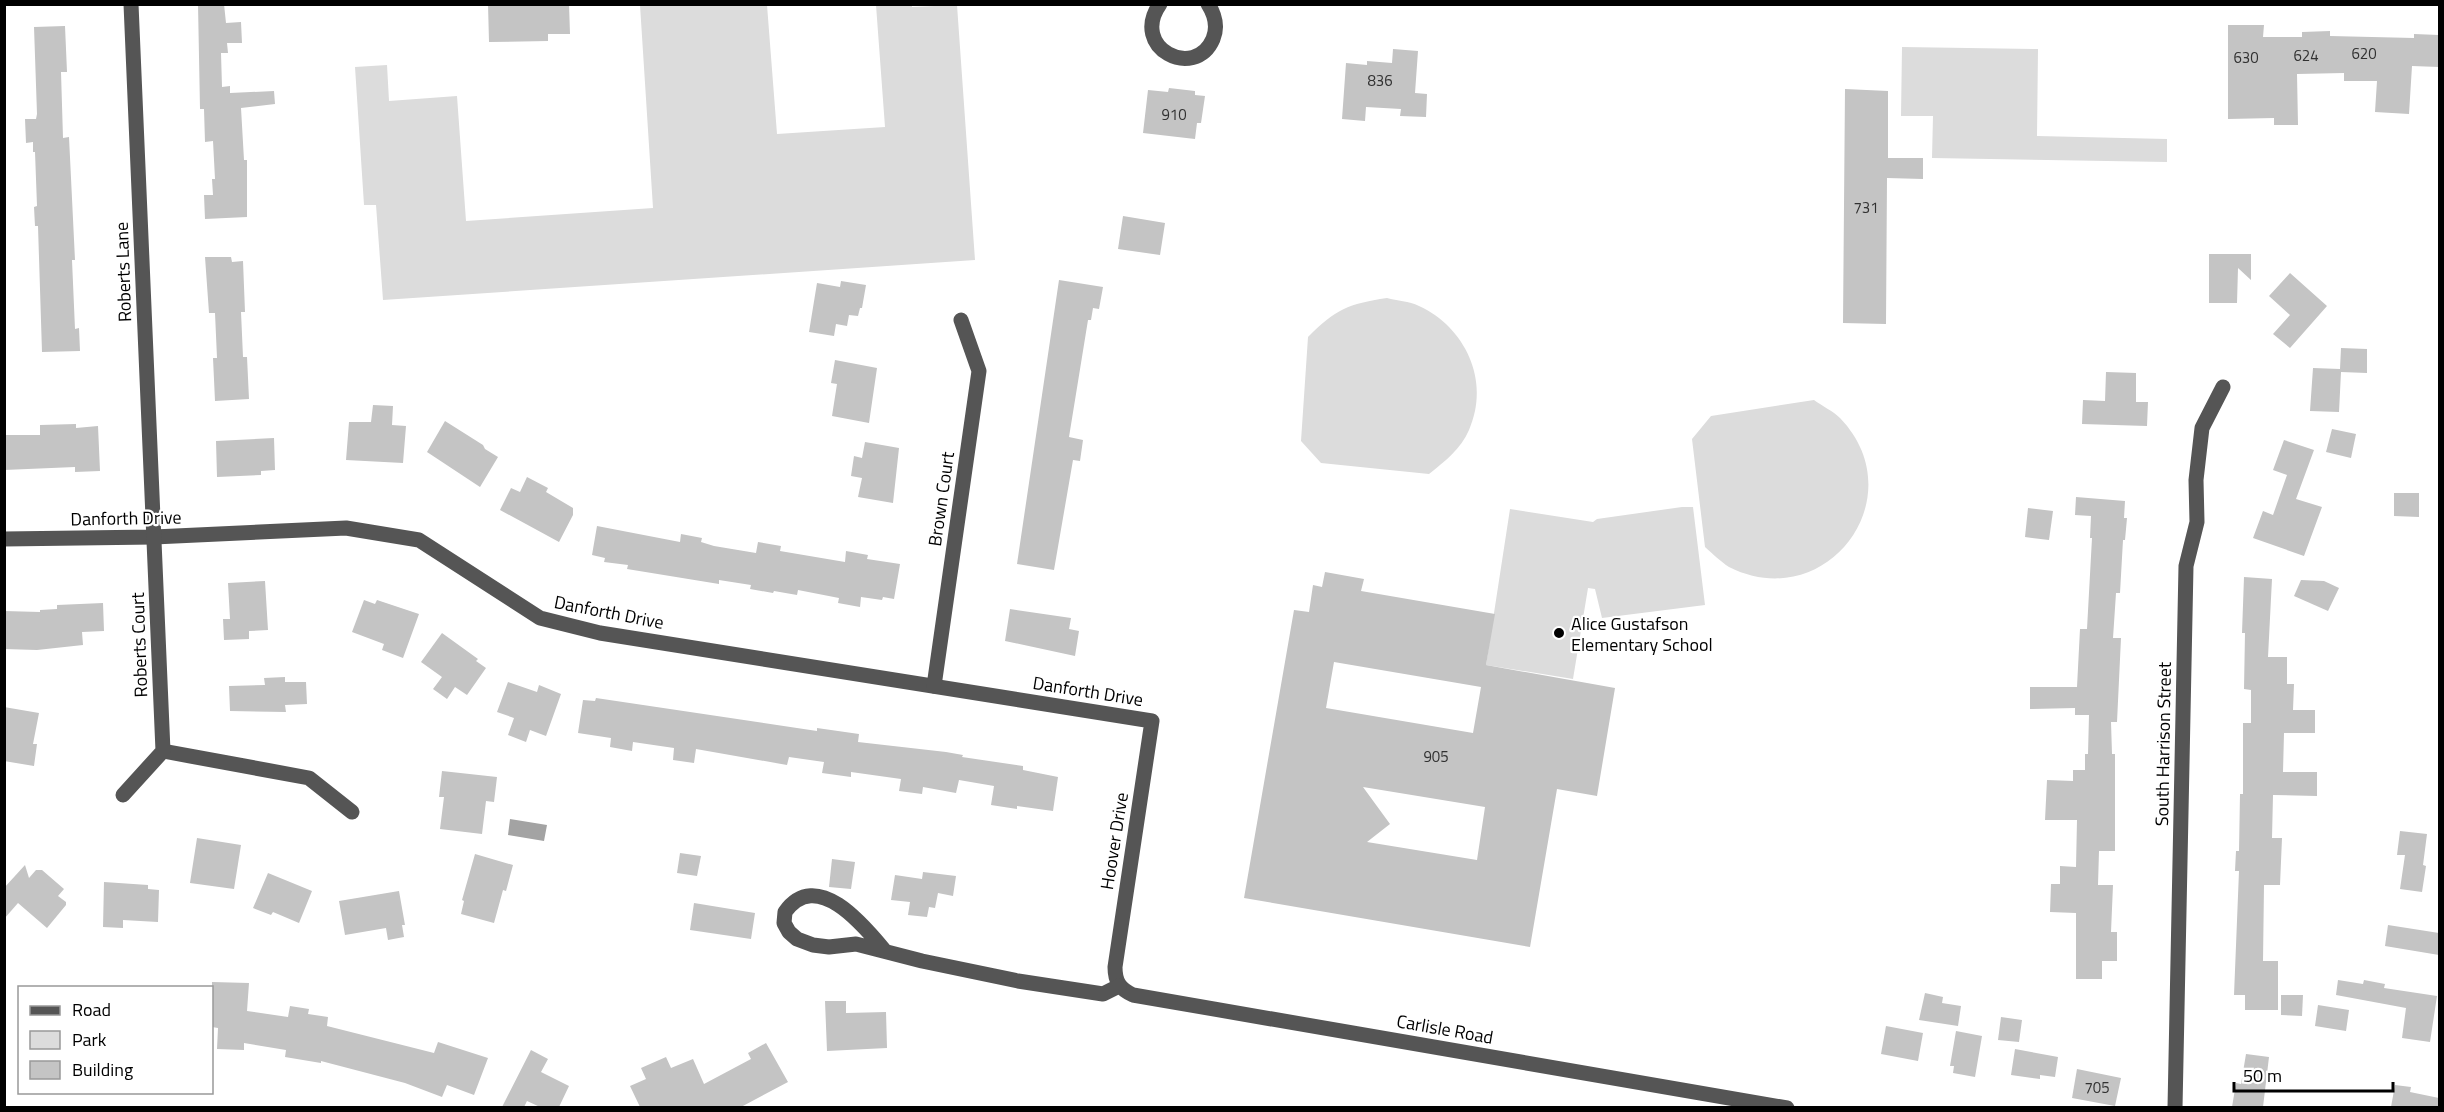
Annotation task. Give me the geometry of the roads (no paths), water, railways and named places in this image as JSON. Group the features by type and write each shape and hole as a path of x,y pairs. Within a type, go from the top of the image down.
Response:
{"street":[{"name":"Roberts Lane","path":"131,4 154,537"},
{"path":"1160,4 1151,24 1152,35 1157,45 1174,57 1185,59 1196,57 1212,43 1216,32 1219,4"},
{"path":"1208,4 1216,22"},
{"name":"Brown Court","path":"934,686 979,371 961,320"},
{"name":"South Harrison Street","path":"2175,1107 2186,566 2197,522 2196,480 2202,428 2223,387"},
{"name":"Danforth Drive","path":"4,539 154,537 346,528 419,540 540,618 600,633 1152,721"},
{"name":"Roberts Court","path":"154,537 163,751"},
{"name":"Hoover Drive","path":"1119,986 1115,967 1152,721"},
{"path":"123,795 163,751 309,778 352,812"},
{"path":"885,951 854,916 831,901 816,897 805,898 794,902 785,912 786,928 802,942 826,947 856,944 885,951 1018,981 1103,994 1119,986"},
{"name":"Carlisle Road","path":"1119,986 1134,995 1786,1107"}],"place":[{"name":"Alice Gustafson Elementary School","path":"1559,633"}]}
